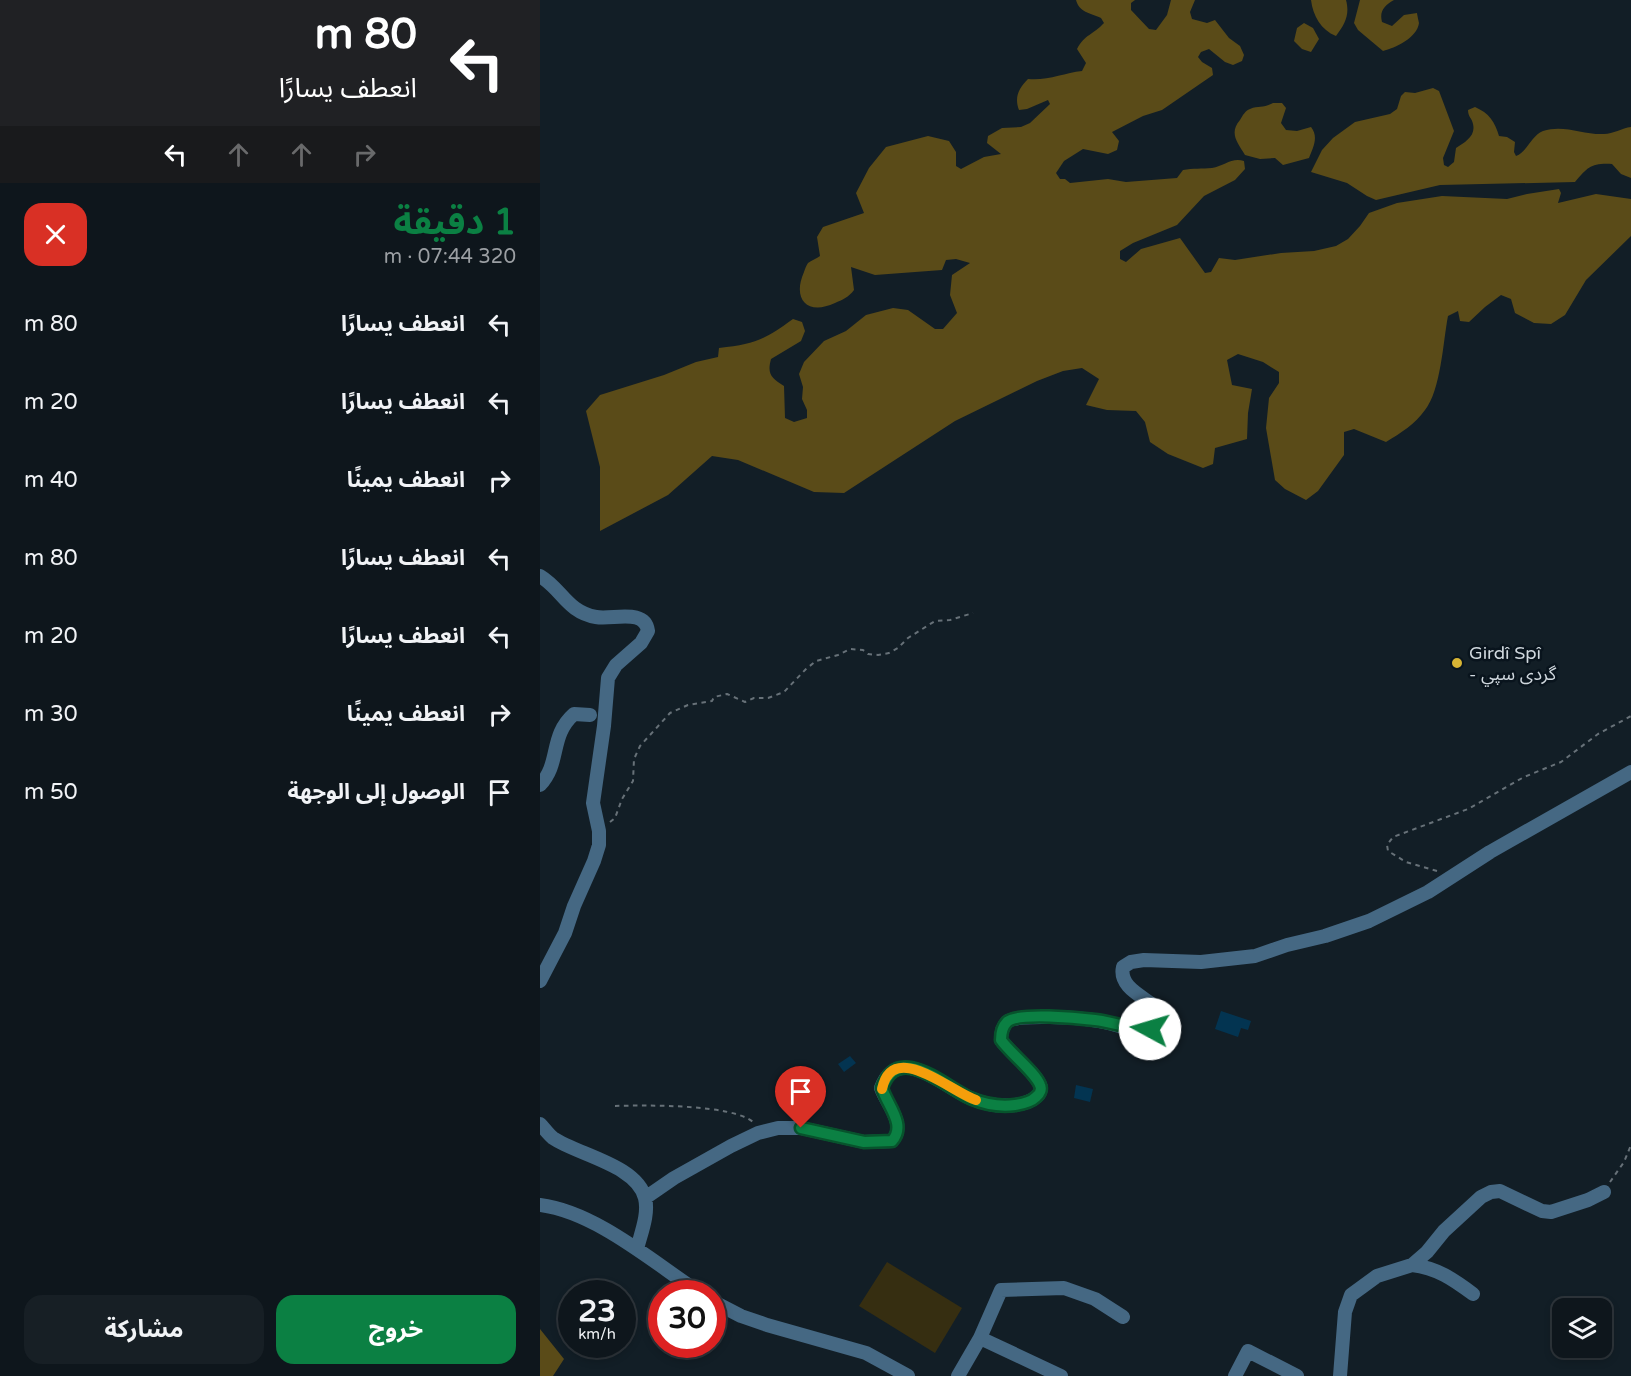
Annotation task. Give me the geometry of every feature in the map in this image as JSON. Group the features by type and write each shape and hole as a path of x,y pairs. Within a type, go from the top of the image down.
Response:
{"street":[{"path":"540,576 581,613 612,619 641,618 647,625 648,631 641,643 616,665 608,678 602,745 593,803 599,831 599,845 565,933 540,981"},
{"path":"540,785 547,778 553,764 558,735 565,722 574,714 590,715"},
{"path":"645,1198 674,1178 758,1133 778,1128 801,1128 864,1142 892,1141 898,1135 899,1125 882,1088 885,1078 892,1071 902,1068 917,1069 970,1098 994,1106 1024,1103 1035,1099 1041,1086 1008,1051 1001,1040 1002,1030 1007,1022 1017,1017 1054,1017 1096,1020 1138,1029 1150,1029 1157,1025 1160,1011 1124,982 1123,967 1131,962 1144,960 1201,962 1255,956 1369,921 1428,892 1631,772"},
{"path":"540,1124 552,1137 624,1173 638,1183 645,1198 645,1221 637,1249"},
{"path":"1412,1265 1427,1252 1444,1231 1481,1197 1491,1192 1500,1191 1542,1211 1551,1212 1588,1200 1604,1192"},
{"path":"540,1205 573,1215 637,1249 681,1280"},
{"path":"1340,1376 1345,1312 1351,1295 1377,1276 1412,1265 1426,1266 1445,1274 1473,1294"},
{"path":"958,1376 980,1338 1001,1290 1064,1288 1095,1299 1123,1317"},
{"path":"726,1308 767,1325 866,1353 908,1376"},
{"path":"980,1338 1061,1376"},
{"path":"1235,1376 1248,1351 1297,1376"}],"path":[{"path":"599,831 615,818 622,799 630,790 633,782 634,759 640,746 670,713 688,705 712,701 714,697 727,694 745,702 754,698 776,696 784,692 816,662 838,656 850,649 863,650 868,654 889,653 935,621 950,620 973,613"},
{"path":"1450,877 1398,858 1388,851 1387,845 1393,837 1468,809 1524,777 1561,762 1598,734 1631,716"},
{"path":"615,1106 661,1105 732,1113 752,1121 758,1133"},
{"path":"1604,1192 1624,1162 1631,1145"}],"shaded area":[{"path":"1076,0 1135,0 1131,3 1131,10 1149,29 1156,30 1167,15 1171,0 1195,0 1190,12 1192,19 1207,23 1215,20 1229,38 1240,46 1244,55 1242,61 1233,65 1225,62 1209,49 1201,52 1198,57 1212,68 1213,75 1162,110 1143,116 1112,132 1119,141 1117,150 1108,154 1083,149 1064,161 1056,173 1060,179 1065,179 1070,183 1108,179 1126,182 1177,178 1183,170 1212,168 1232,161 1244,161 1245,169 1235,180 1204,196 1177,225 1133,243 1120,251 1120,259 1126,262 1141,249 1180,238 1205,273 1211,272 1219,258 1235,260 1314,251 1336,246 1348,239 1369,213 1397,203 1442,196 1507,199 1559,189 1561,193 1558,203 1596,194 1631,199 1631,236 1586,280 1565,315 1551,324 1534,323 1515,313 1511,299 1501,295 1469,322 1460,321 1458,311 1448,316 1435,391 1425,410 1412,424 1386,442 1354,429 1344,432 1344,455 1318,491 1306,500 1285,489 1275,480 1266,428 1269,398 1279,383 1279,372 1263,362 1238,354 1227,360 1232,385 1252,389 1247,439 1215,448 1213,464 1203,468 1168,454 1150,442 1145,422 1136,411 1107,410 1086,405 1099,379 1082,368 1063,371 1037,381 955,421 844,493 814,492 738,460 712,456 668,495 600,531 600,467 586,411 600,395 664,375 696,362 718,357 719,348 759,340 793,319 802,322 805,331 801,341 771,359 770,372 773,378 784,386 785,418 794,422 807,418 799,374 804,362 824,341 846,331 866,315 893,308 908,310 935,329 943,329 957,313 950,295 952,275 970,263 956,259 946,260 942,270 875,275 851,267 854,290 852,292 845,298 825,307 810,306 804,302 800,290 807,264 820,256 817,237 823,227 864,213 856,193 869,168 886,147 928,136 949,141 956,152 956,166 961,169 984,157 1001,154 987,143 988,136 1002,128 1021,127 1030,123 1050,104 1048,100 1019,110 1017,97 1025,82 1028,79 1049,78 1082,71 1086,63 1077,49 1083,40 1104,23 1101,18 1082,10"},
{"path":"1311,0 1346,0 1346,19 1336,36 1319,22"},
{"path":"1360,0 1394,0 1384,9 1381,15 1382,22 1392,26 1404,15 1417,13 1419,23 1417,28 1405,42 1383,51 1358,30 1354,23"},
{"path":"1304,23 1313,28 1319,39 1311,52 1302,49 1294,41 1297,28"},
{"path":"1433,88 1439,91 1454,131 1443,158 1444,165 1448,167 1454,162 1456,148 1473,132 1474,128 1468,110 1475,107 1491,118 1499,136 1507,137 1515,142 1516,156 1543,131 1566,129 1604,134 1631,127 1631,178 1621,174 1612,164 1599,164 1587,169 1575,182 1440,185 1376,200 1347,183 1311,172 1322,150 1333,138 1355,122 1390,114 1397,109 1401,96 1405,92 1415,93"},
{"path":"1273,103 1282,103 1286,108 1281,123 1286,130 1297,131 1311,127 1315,139 1309,158 1283,165 1275,158 1260,159 1245,155 1239,146 1235,138 1235,129 1244,113"},
{"path":"887,1262 962,1308 935,1353 859,1306"},
{"path":"540,1329 558,1352 558,1358 564,1359 553,1376 540,1376"}],"building":[{"path":"1221,1011 1251,1021 1248,1030 1241,1028 1238,1037 1215,1029"},
{"path":"850,1056 856,1063 844,1072 838,1064"},
{"path":"1076,1085 1093,1089 1090,1102 1074,1098"}],"slow traffic":[{"path":"882,1089 885,1078 892,1071 902,1068 917,1069 976,1100"}],"place":[{"name":"Girdî Spî - گردی سپي","path":"1457,663"}],"route":[{"path":"801,1128 864,1142 892,1141 898,1135 899,1125 885,1099 882,1088 885,1078 892,1071 902,1068 917,1069 970,1098 994,1106 1010,1106 1035,1099 1041,1086 1008,1051 1001,1040 1002,1030 1007,1022 1017,1017 1096,1020 1138,1029 1150,1029"}]}
